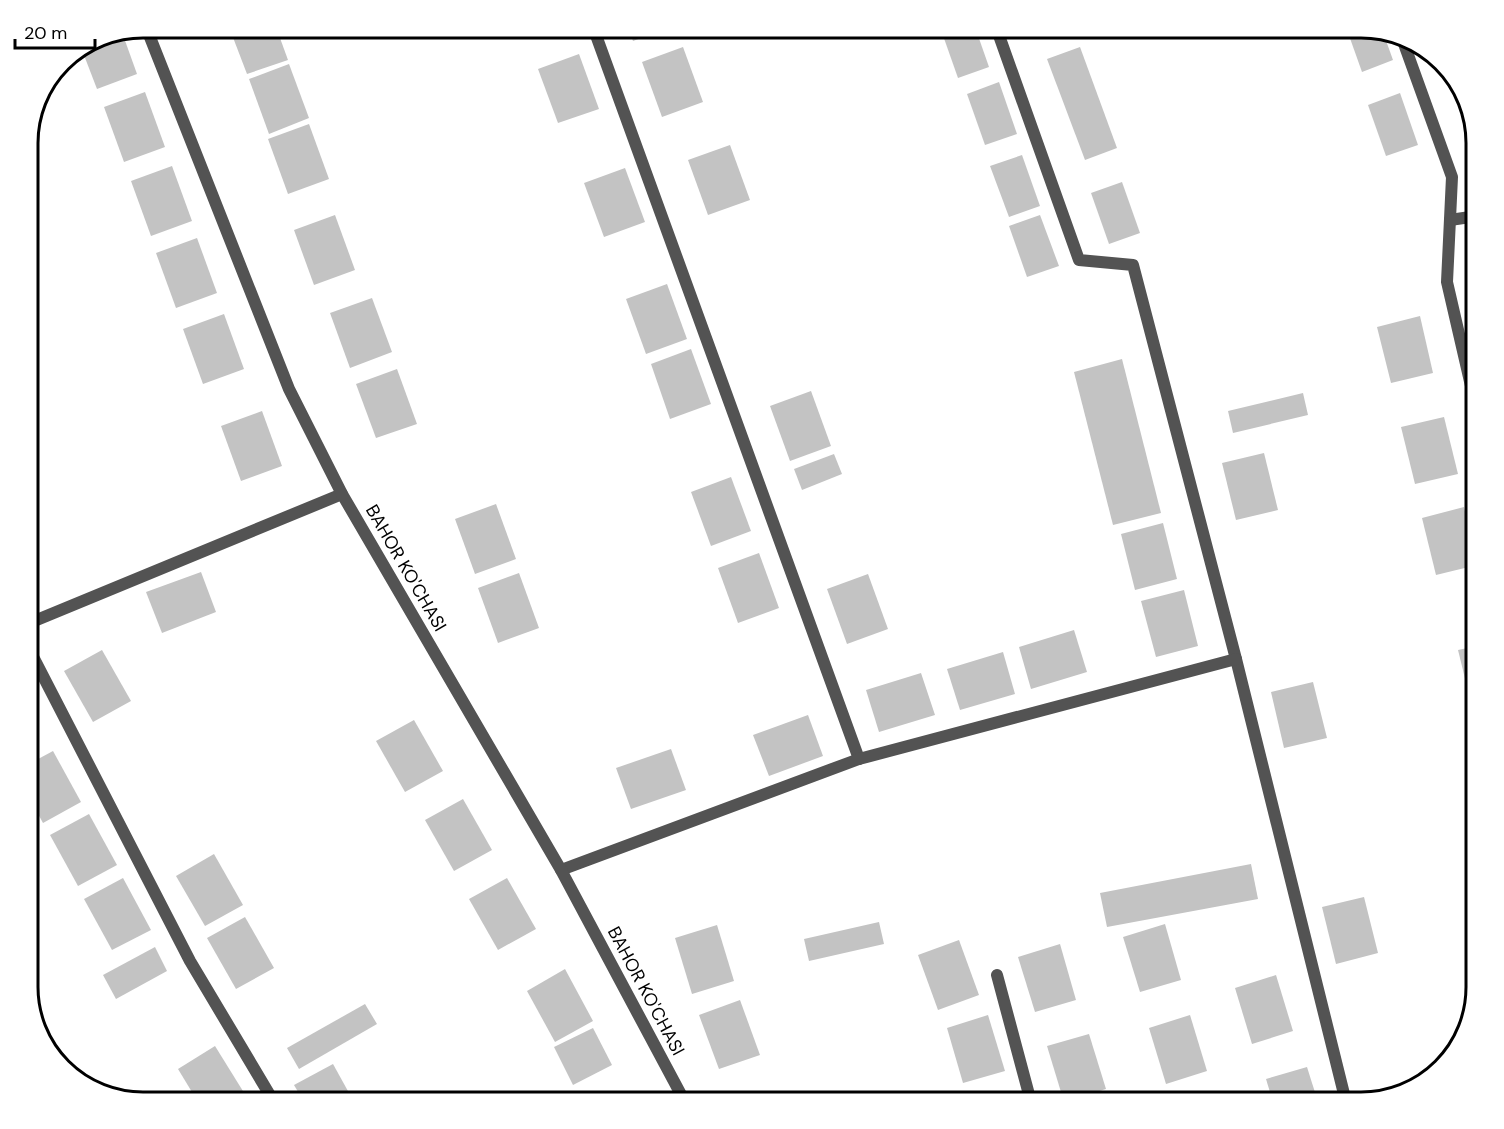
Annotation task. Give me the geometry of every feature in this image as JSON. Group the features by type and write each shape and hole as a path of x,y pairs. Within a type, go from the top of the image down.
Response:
{"street":[{"name":"BAHOR KO'CHASI","path":"151,38 289,389 342,494 561,870 680,1092"},
{"path":"597,38 859,759"},
{"path":"1000,38 1079,260 1133,265 1236,659 1344,1092"},
{"path":"1405,47 1452,177 1447,282 1466,364"},
{"path":"1450,219 1466,217"},
{"path":"38,619 342,494"},
{"path":"561,870 859,759 1236,659"},
{"path":"38,666 190,961 268,1092"},
{"path":"997,975 1028,1092"}],"building":[{"path":"233,38 280,38 288,60 247,74"},
{"path":"944,38 979,38 989,67 958,78"},
{"path":"1350,38 1386,41 1393,60 1362,72"},
{"path":"125,40 137,74 97,89 84,55 109,43"},
{"path":"683,47 703,102 662,117 642,62"},
{"path":"1080,47 1117,148 1085,160 1047,59"},
{"path":"579,54 599,109 558,123 538,69"},
{"path":"289,64 309,118 269,134 249,79"},
{"path":"999,82 1017,134 985,145 967,94"},
{"path":"145,92 165,147 124,162 104,107"},
{"path":"1400,93 1418,145 1386,156 1368,105"},
{"path":"309,124 329,179 288,194 268,139"},
{"path":"730,145 750,200 708,215 688,160"},
{"path":"1022,155 1040,206 1009,217 990,166"},
{"path":"172,166 192,221 151,236 131,181"},
{"path":"625,168 645,222 604,237 584,183"},
{"path":"1122,182 1140,233 1109,244 1091,193"},
{"path":"335,215 355,270 314,285 294,230"},
{"path":"1040,215 1059,266 1027,277 1009,226"},
{"path":"197,238 217,293 176,308 156,253"},
{"path":"667,284 687,339 646,354 626,299"},
{"path":"372,298 392,352 350,368 330,313"},
{"path":"224,314 244,369 203,384 183,329"},
{"path":"1420,316 1433,373 1391,383 1377,327"},
{"path":"691,349 711,404 670,419 651,364"},
{"path":"1122,359 1161,513 1113,525 1074,372"},
{"path":"397,369 417,424 376,438 356,384"},
{"path":"811,391 831,446 790,461 770,406"},
{"path":"1303,393 1308,415 1233,433 1228,411"},
{"path":"262,411 282,466 241,481 221,426"},
{"path":"1444,417 1458,474 1415,484 1401,427"},
{"path":"1264,453 1278,510 1236,520 1222,463"},
{"path":"834,454 842,474 802,490 794,469"},
{"path":"731,477 751,531 711,546 691,492"},
{"path":"496,504 516,559 475,574 455,519"},
{"path":"1464,507 1466,568 1436,575 1422,518"},
{"path":"1163,523 1177,579 1135,590 1121,534"},
{"path":"759,553 779,608 738,623 718,568"},
{"path":"201,572 216,612 162,633 146,592"},
{"path":"519,573 539,628 498,643 478,588"},
{"path":"868,574 888,629 847,644 827,589"},
{"path":"1184,590 1198,646 1156,657 1141,601"},
{"path":"1074,630 1087,672 1031,689 1019,647"},
{"path":"1466,648 1466,683 1458,650"},
{"path":"102,650 131,701 93,722 64,671"},
{"path":"1003,652 1015,694 960,710 947,669"},
{"path":"921,673 935,715 879,732 866,690"},
{"path":"1313,682 1327,738 1284,748 1271,692"},
{"path":"808,715 823,756 769,776 753,735"},
{"path":"414,720 443,771 405,792 376,741"},
{"path":"671,749 686,790 631,809 616,768"},
{"path":"53,751 81,802 43,823 38,814 38,759"},
{"path":"463,799 492,850 454,871 425,820"},
{"path":"89,814 117,865 78,886 50,835"},
{"path":"214,854 243,905 205,926 176,876"},
{"path":"1251,864 1258,899 1107,927 1100,893"},
{"path":"123,878 151,930 112,950 84,899"},
{"path":"507,878 536,929 498,950 469,899"},
{"path":"1364,897 1378,953 1336,964 1322,907"},
{"path":"245,917 274,968 236,989 207,938"},
{"path":"879,922 884,944 809,961 804,939"},
{"path":"1165,924 1181,980 1140,992 1123,937"},
{"path":"717,925 734,981 692,994 675,938"},
{"path":"959,940 979,995 938,1010 918,955"},
{"path":"1060,944 1076,1000 1035,1012 1018,957"},
{"path":"155,947 167,971 116,999 103,975"},
{"path":"565,969 593,1021 555,1042 527,991"},
{"path":"1276,975 1293,1031 1252,1044 1235,988"},
{"path":"740,1000 760,1055 719,1069 699,1015"},
{"path":"365,1004 377,1024 299,1069 287,1048"},
{"path":"988,1015 1005,1071 963,1083 947,1028"},
{"path":"1190,1015 1207,1071 1166,1084 1149,1028"},
{"path":"593,1028 612,1065 573,1085 554,1047"},
{"path":"1089,1034 1106,1089 1096,1092 1061,1092 1047,1046"},
{"path":"215,1046 244,1092 192,1092 178,1069"},
{"path":"333,1064 348,1092 298,1092 294,1085"},
{"path":"1307,1067 1315,1092 1270,1092 1266,1079"}]}
